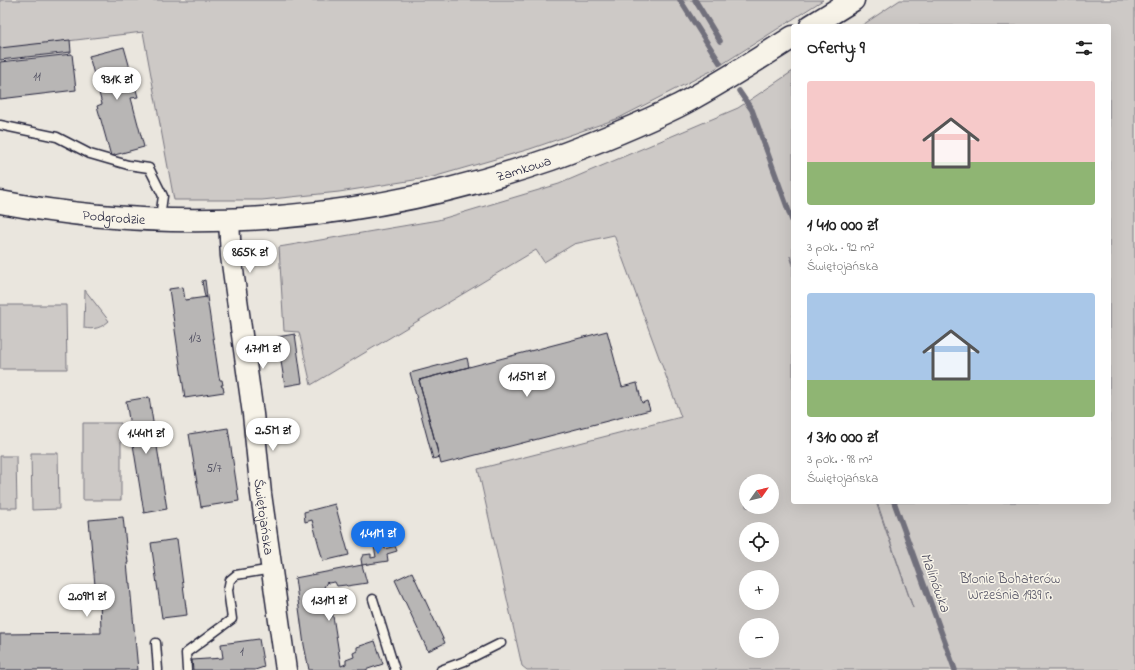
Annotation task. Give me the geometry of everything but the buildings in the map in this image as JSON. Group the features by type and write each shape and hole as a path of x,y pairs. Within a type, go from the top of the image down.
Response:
{"main road":[{"path":"814,24 853,0"},
{"name":"Zamkowa","path":"229,220 275,218 394,201 437,193 481,182 531,166 588,146 640,124 724,80 791,39"},
{"name":"Podgrodzie","path":"0,202 29,208 89,215 160,220 229,220"}],"street":[{"name":"Świętojańska","path":"229,220 231,256 254,414 261,494 286,670"}],"lane":[{"path":"0,125 57,137 90,154 128,165 149,168 163,196 160,220"},
{"path":"187,670 186,653 232,618 228,590 230,580 236,575 272,569"},
{"path":"373,598 396,670"},
{"path":"156,643 158,670"},
{"path":"440,670 465,661 501,643"}],"green space":[{"path":"0,0 823,0 713,70 619,118 530,149 433,177 339,192 262,200 174,200 143,32 0,49"},
{"name":"Błonie Bohaterów Września 1939 r.","path":"900,0 1135,0 1135,670 527,670 522,666 478,469 681,417 614,235 574,244 544,262 536,250 311,385 299,332 284,331 279,247 438,220 559,184 738,108 791,72 791,504 877,504 913,608 878,504 1111,504 1111,24 864,24"},
{"path":"85,290 109,321 94,329 84,328"},
{"path":"0,305 66,305 67,369 0,369"},
{"path":"83,423 121,423 121,500 83,500"},
{"path":"31,453 58,453 59,509 32,510"},
{"path":"0,456 16,456 17,508 0,508"}],"waterway":[{"name":"Malinówka","path":"680,0 720,63"},
{"path":"695,0 720,41"},
{"name":"Malinówka","path":"739,91 752,110 791,217"},
{"name":"Malinówka","path":"895,504 955,670"}]}
